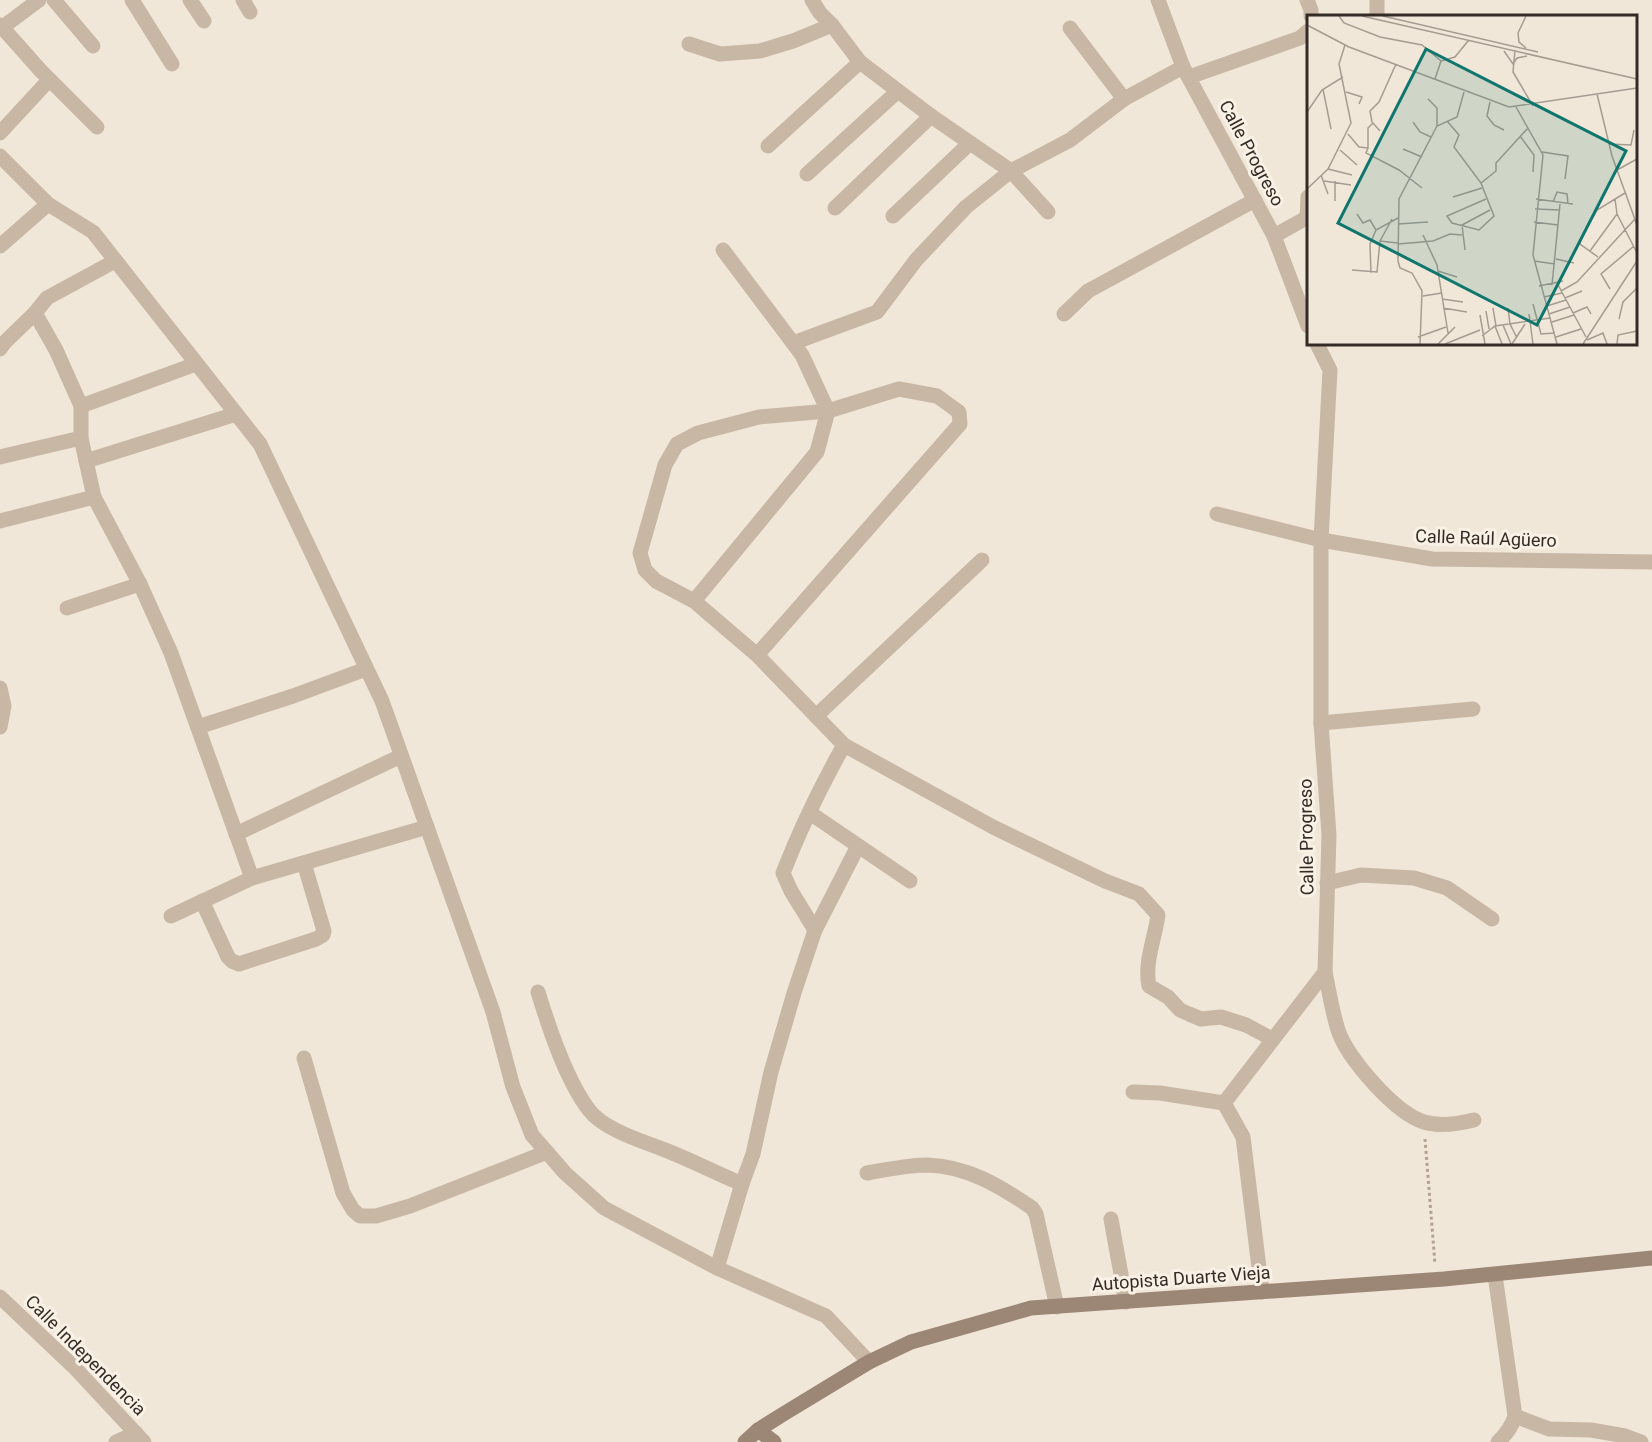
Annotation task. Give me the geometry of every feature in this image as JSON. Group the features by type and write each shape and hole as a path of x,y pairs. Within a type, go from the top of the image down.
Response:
{"street":[{"path":"39,0 1,27 49,80 97,127"},
{"path":"54,0 93,46"},
{"path":"132,0 172,64"},
{"path":"190,0 204,21"},
{"path":"813,0 820,13 860,62 931,116 1011,171 1048,212"},
{"name":"Calle Progreso","path":"1158,0 1186,72 1274,236 1307,323"},
{"path":"1307,0 1311,15"},
{"path":"688,44 720,54 760,51 793,41 832,25"},
{"path":"1070,28 1124,99"},
{"path":"793,343 877,312 916,260 966,207 1011,171 1071,140 1124,99 1186,72 1300,38 1307,32"},
{"path":"768,146 860,62"},
{"path":"0,133 49,80"},
{"path":"807,174 898,91"},
{"path":"836,208 931,116"},
{"path":"893,216 970,143"},
{"path":"0,156 48,204 93,232 260,444 382,701 493,1012 513,1088 532,1135 565,1173 604,1208 717,1268 826,1316 869,1362"},
{"path":"1064,314 1088,291 1255,200"},
{"path":"0,246 48,204"},
{"path":"1274,236 1307,218"},
{"path":"694,601 818,452 828,411 802,355 723,250"},
{"path":"2,343 35,313 47,298 115,261"},
{"path":"35,313 56,350 81,406 81,438 94,497 140,584 171,653 252,878"},
{"name":"Calle Progreso","path":"1318,345 1330,370 1321,540 1321,723 1329,835 1325,972 1338,1032 1357,1064 1403,1111 1424,1122"},
{"path":"81,406 196,363"},
{"path":"757,655 960,424 959,412 937,396 899,389 828,411 759,417 698,433 677,444 665,465 640,554 645,570 656,581 694,601 757,655 844,745 993,827 1105,881 1140,894 1158,915 1146,974 1149,986 1168,997 1180,1010 1189,1014 1201,1019 1221,1017 1246,1025 1272,1039"},
{"path":"86,462 236,414"},
{"path":"0,457 81,438"},
{"path":"0,521 94,497"},
{"name":"Calle Raúl Agüero","path":"1217,514 1321,540 1432,559 1652,562"},
{"path":"816,716 982,560"},
{"path":"67,608 140,584"},
{"path":"198,728 366,669"},
{"path":"0,688 4,706 0,727"},
{"path":"1321,723 1473,709"},
{"path":"815,930 791,891 783,873 794,844 844,745"},
{"path":"236,834 401,756"},
{"path":"810,813 910,881"},
{"path":"171,916 252,878 427,827"},
{"path":"717,1268 753,1154 771,1072 815,930 858,846"},
{"path":"202,901 228,957 239,964 316,939 323,935 324,931 304,863"},
{"path":"1327,883 1361,875 1414,878 1448,888 1492,919"},
{"path":"1224,1103 1325,972"},
{"path":"538,992 565,1067 590,1111 603,1123 742,1185"},
{"path":"304,1058 343,1193 352,1210 360,1216 376,1216 410,1206 547,1152"},
{"path":"1133,1092 1160,1093 1224,1103"},
{"path":"1224,1103 1243,1137 1262,1292"},
{"path":"1424,1122 1455,1125 1473,1120"},
{"path":"867,1173 926,1165 955,1168 975,1174 1032,1208 1036,1214 1057,1307"},
{"path":"1110,1219 1126,1302"},
{"name":"Autopista Duarte Vieja","path":"745,1442 758,1430 869,1362 911,1342 1031,1308 1436,1280 1652,1258"},
{"path":"1496,1275 1515,1416 1513,1424 1498,1442"},
{"name":"Calle Independencia","path":"0,1297 74,1367 140,1438"},
{"path":"1515,1416 1549,1429 1591,1430 1625,1436 1641,1442"},
{"path":"758,1430 774,1442"},
{"path":"116,1442 140,1438"}],"path":[{"path":"1424,1122 1436,1280"}]}
